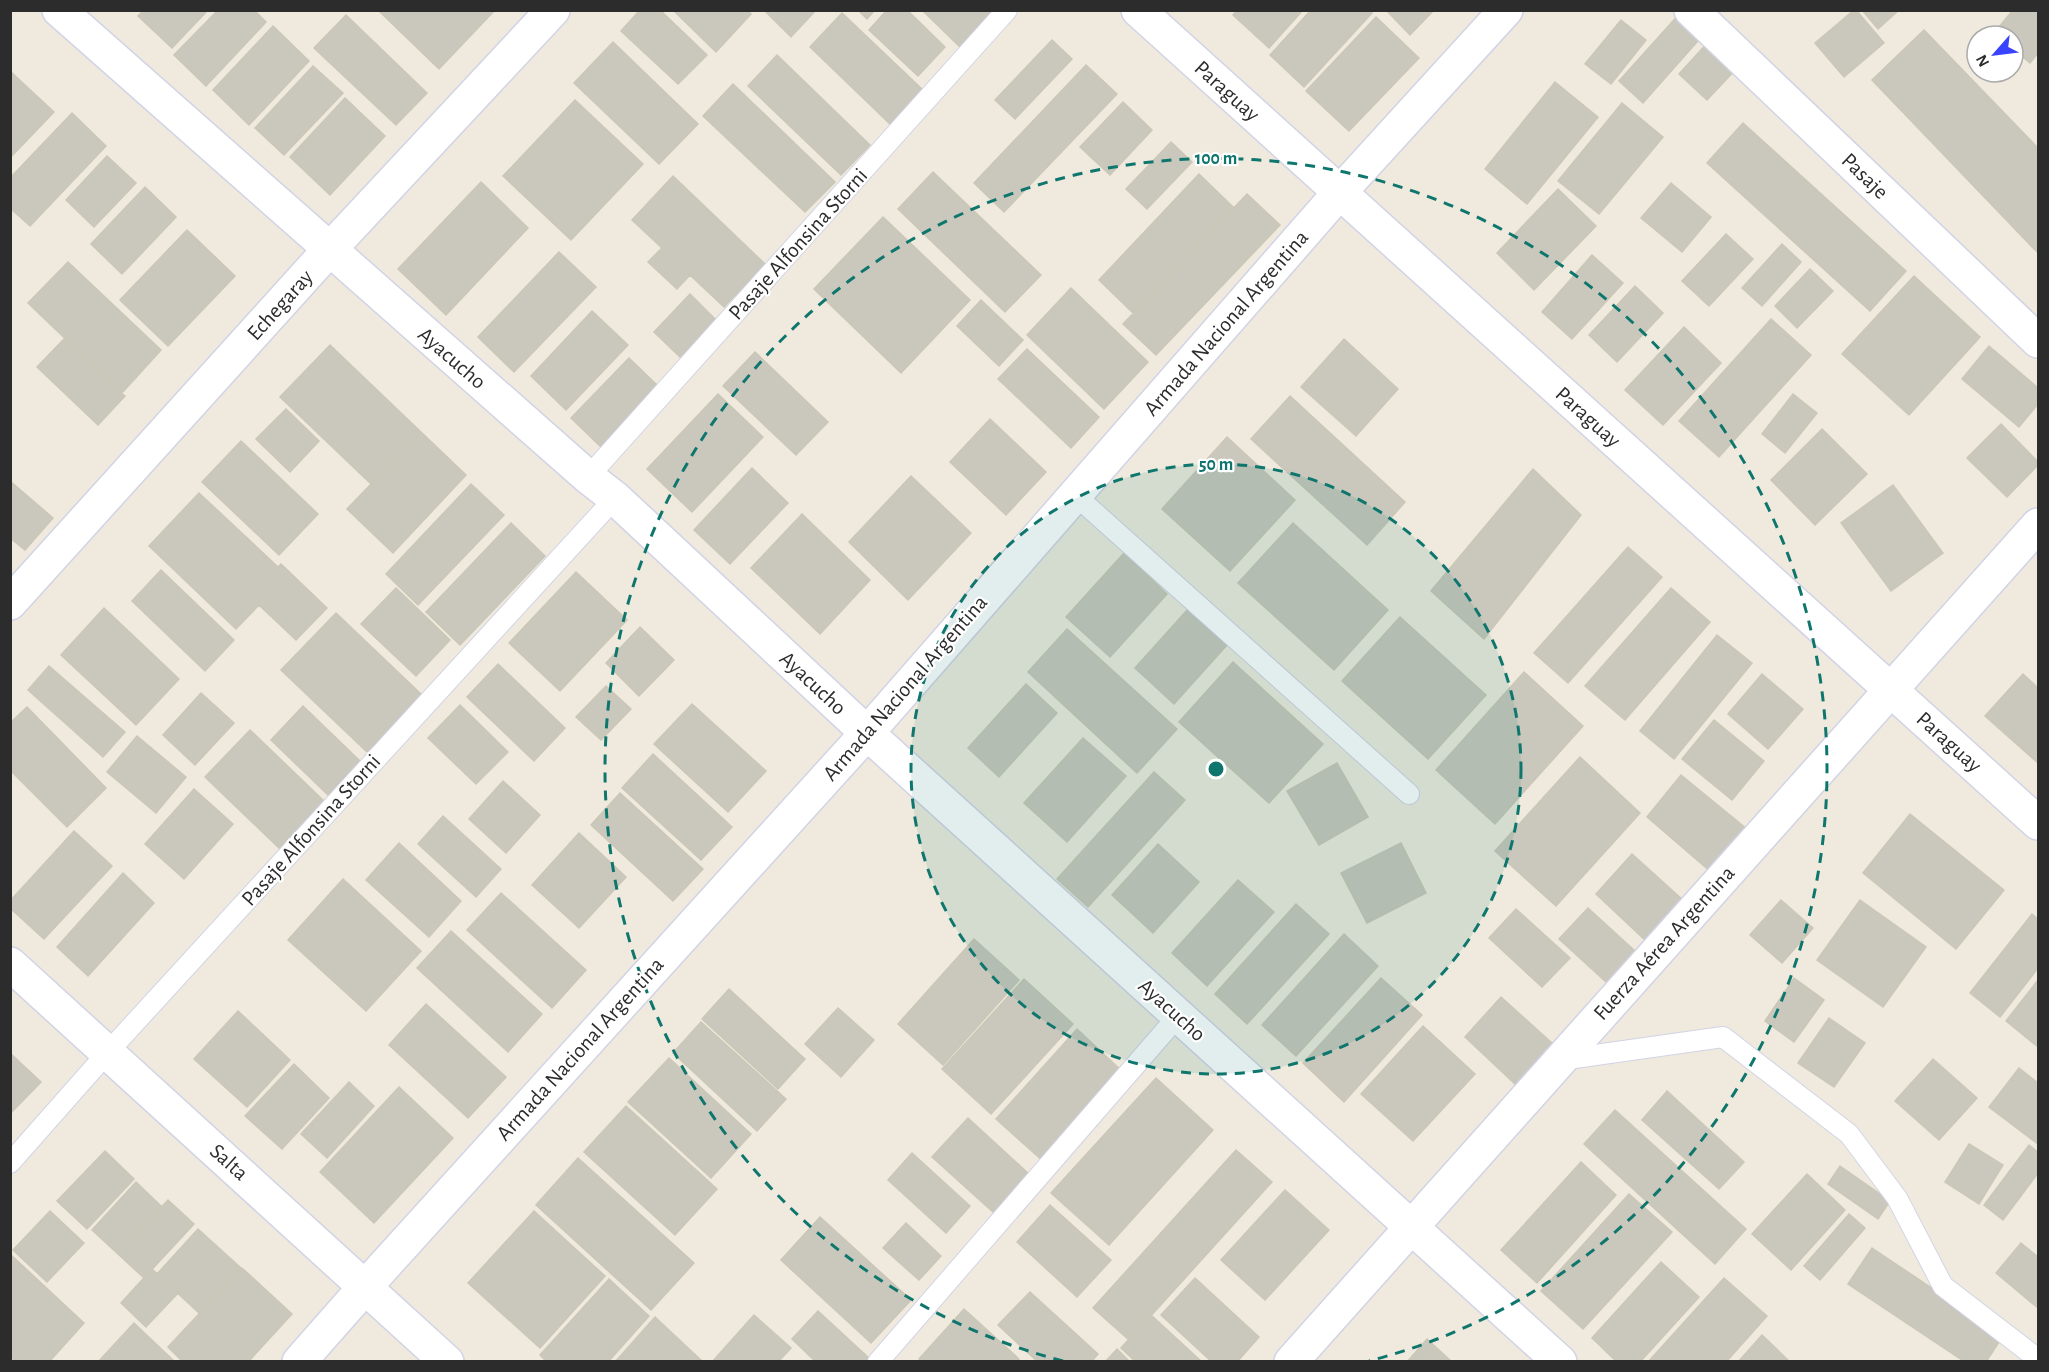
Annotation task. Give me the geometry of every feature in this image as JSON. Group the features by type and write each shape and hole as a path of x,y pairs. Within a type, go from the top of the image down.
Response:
{"street":[{"name":"Ayacucho","path":"59,10 588,477 615,498 867,733 1560,1362"},
{"name":"Echegaray","path":"10,603 330,250 553,10"},
{"name":"Paraguay","path":"1138,10 2038,823"},
{"name":"Armada Nacional Argentina","path":"299,1362 867,733 1340,192 1506,10"},
{"name":"Pasaje","path":"1691,10 2038,341"},
{"name":"Fuerza Aérea Argentina","path":"1291,1362 2038,525"},
{"name":"Salta","path":"10,964 447,1362"}],"lane":[{"name":"Pasaje Alfonsina Storni","path":"588,477 1007,10"},
{"path":"1075,495 1409,794"},
{"name":"Pasaje Alfonsina Storni","path":"10,1163 108,1052 615,498"},
{"path":"878,1362 1178,1016"},
{"path":"1560,1060 1723,1037 1849,1134 1897,1198 1943,1286 2038,1359"}],"building":[{"path":"144,10 208,10 172,48 138,16"},
{"path":"218,10 254,10 266,22 206,86 174,55"},
{"path":"378,10 495,10 439,69"},
{"path":"640,10 660,10 707,55 678,84 621,31"},
{"path":"673,10 747,10 751,14 716,52"},
{"path":"764,10 816,10 791,37"},
{"path":"858,10 875,10 867,19"},
{"path":"887,10 907,10 945,47 918,76 869,30"},
{"path":"922,10 995,10 960,47"},
{"path":"1237,10 1303,10 1269,48 1233,15"},
{"path":"1311,10 1369,10 1372,13 1304,87 1270,55"},
{"path":"1386,10 1434,10 1410,35"},
{"path":"1854,10 1884,43 1844,77 1815,43"},
{"path":"1862,10 1899,10 1878,29"},
{"path":"2013,10 2038,10 2038,53 2030,63 2025,59 2025,24 2001,24"},
{"path":"1681,12 1704,34 1643,103 1619,81"},
{"path":"842,13 923,90 891,125 810,47"},
{"path":"346,15 427,93 396,125 314,48"},
{"path":"1376,17 1419,58 1349,131 1306,91"},
{"path":"1621,20 1646,40 1611,84 1585,64"},
{"path":"273,26 309,61 249,125 213,90"},
{"path":"1924,30 1965,72 1965,84 1976,84 2038,148 2038,253 1872,80"},
{"path":"1052,40 1072,59 1015,119 995,100"},
{"path":"1710,40 1738,67 1707,100 1679,74"},
{"path":"613,42 698,124 659,164 574,83"},
{"path":"777,55 870,145 841,175 748,86"},
{"path":"1086,65 1117,94 1004,212 974,183"},
{"path":"313,66 343,93 284,155 255,128"},
{"path":"10,73 54,112 10,158"},
{"path":"1555,82 1598,117 1527,204 1485,169"},
{"path":"733,84 835,182 805,212 703,116"},
{"path":"345,98 385,136 330,195 290,157"},
{"path":"575,100 643,164 571,240 503,176"},
{"path":"1123,102 1152,130 1110,175 1080,147"},
{"path":"1622,103 1663,137 1599,214 1558,181"},
{"path":"72,113 106,146 30,226 10,208 10,178"},
{"path":"1743,123 1906,271 1870,311 1707,163"},
{"path":"1171,142 1192,162 1147,209 1126,189"},
{"path":"107,156 136,183 94,227 66,200"},
{"path":"933,172 1041,275 1005,312 898,209"},
{"path":"1199,174 1233,207 1133,313 1099,280"},
{"path":"673,176 765,264 724,307 690,275 677,289 648,262 662,248 632,220"},
{"path":"481,182 528,228 446,315 398,269"},
{"path":"1671,183 1711,217 1682,252 1641,218"},
{"path":"145,187 176,217 122,274 91,244"},
{"path":"1558,189 1596,226 1534,290 1497,253"},
{"path":"1247,194 1280,225 1156,355 1123,324"},
{"path":"883,217 970,300 901,373 814,289"},
{"path":"187,230 235,276 168,346 120,300"},
{"path":"1726,234 1753,259 1709,306 1682,281"},
{"path":"1782,244 1801,262 1762,306 1742,288"},
{"path":"559,252 596,287 514,372 478,337"},
{"path":"1592,255 1623,283 1572,339 1542,312"},
{"path":"68,262 161,350 122,393 28,303"},
{"path":"1810,269 1833,291 1797,328 1775,306"},
{"path":"1914,276 1980,337 1909,415 1842,354"},
{"path":"1635,286 1663,313 1617,362 1589,335"},
{"path":"1071,288 1148,362 1104,409 1027,335"},
{"path":"690,294 716,320 680,357 654,332"},
{"path":"981,300 1023,340 999,366 957,326"},
{"path":"592,311 628,345 566,410 531,376"},
{"path":"1771,319 1811,355 1719,457 1679,421"},
{"path":"1684,327 1721,363 1663,425 1625,390"},
{"path":"64,339 125,396 98,425 37,367"},
{"path":"1344,339 1398,389 1356,436 1301,387"},
{"path":"330,345 421,432 371,484 280,397"},
{"path":"1989,346 2038,388 2038,404 2019,427 1962,379"},
{"path":"1027,349 1099,417 1071,448 998,379"},
{"path":"755,352 828,422 796,455 723,386"},
{"path":"629,358 660,388 603,449 571,418"},
{"path":"718,394 763,437 692,512 647,469"},
{"path":"1793,394 1817,413 1785,453 1762,434"},
{"path":"1290,396 1405,502 1367,545 1251,439"},
{"path":"286,409 319,441 290,472 256,439"},
{"path":"990,419 1046,472 1006,515 950,462"},
{"path":"2001,424 2038,462 2038,465 2007,497 1967,458"},
{"path":"1822,429 1867,474 1815,525 1771,480"},
{"path":"421,432 466,475 393,553 347,509"},
{"path":"1227,437 1295,500 1230,571 1162,509"},
{"path":"241,441 318,514 279,555 202,482"},
{"path":"752,468 788,503 730,564 694,530"},
{"path":"1533,469 1581,515 1484,639 1431,591"},
{"path":"911,476 971,533 908,600 849,542"},
{"path":"10,481 53,518 25,550 10,538"},
{"path":"471,484 504,515 418,605 386,574"},
{"path":"1893,485 1943,553 1891,591 1841,523"},
{"path":"199,493 278,567 281,564 327,608 296,640 259,605 236,629 149,546"},
{"path":"802,514 870,580 820,634 751,568"},
{"path":"511,523 545,556 460,645 426,612"},
{"path":"1293,523 1388,610 1334,670 1238,583"},
{"path":"1628,547 1662,577 1568,683 1534,653"},
{"path":"1124,553 1167,594 1110,657 1066,617"},
{"path":"161,570 234,640 205,671 132,601"},
{"path":"576,572 627,620 560,691 509,643"},
{"path":"396,588 450,640 416,676 361,624"},
{"path":"1671,588 1710,622 1625,720 1585,686"},
{"path":"104,608 179,679 136,725 61,655"},
{"path":"1188,609 1227,645 1174,704 1135,668"},
{"path":"336,613 422,695 367,752 281,670"},
{"path":"1400,617 1486,695 1428,759 1342,681"},
{"path":"640,627 674,660 639,696 606,663"},
{"path":"1067,629 1177,729 1137,773 1028,672"},
{"path":"1717,635 1752,663 1674,759 1640,731"},
{"path":"1233,662 1323,744 1269,803 1179,722"},
{"path":"498,664 565,728 534,761 467,697"},
{"path":"49,666 125,732 103,757 28,690"},
{"path":"1524,672 1583,726 1495,824 1436,770"},
{"path":"1762,674 1803,709 1768,749 1728,714"},
{"path":"2023,674 2038,688 2038,763 1985,716"},
{"path":"1026,684 1057,713 999,777 968,748"},
{"path":"606,686 631,709 601,740 576,717"},
{"path":"201,693 234,723 195,765 163,735"},
{"path":"692,704 766,771 728,812 654,744"},
{"path":"460,705 508,752 476,784 428,738"},
{"path":"303,706 360,761 328,795 271,740"},
{"path":"27,707 106,788 67,827 10,770 10,723"},
{"path":"1714,720 1764,761 1732,800 1682,759"},
{"path":"250,730 325,802 280,849 205,777"},
{"path":"137,736 186,777 156,813 107,772"},
{"path":"1083,738 1126,776 1067,842 1024,803"},
{"path":"653,754 732,827 701,860 622,788"},
{"path":"1580,757 1640,813 1556,906 1495,851"},
{"path":"1337,763 1368,817 1319,845 1287,791"},
{"path":"1154,772 1185,800 1088,907 1057,879"},
{"path":"1681,775 1747,829 1711,872 1647,817"},
{"path":"503,781 540,815 506,853 469,819"},
{"path":"194,789 233,824 184,879 145,844"},
{"path":"620,793 703,869 673,901 591,825"},
{"path":"1910,814 2004,890 1956,949 1863,873"},
{"path":"443,816 501,869 476,897 418,844"},
{"path":"74,831 112,866 44,939 10,908 10,901"},
{"path":"579,833 626,877 579,928 532,885"},
{"path":"399,843 461,901 429,937 366,880"},
{"path":"1401,843 1426,893 1367,923 1341,873"},
{"path":"1158,844 1199,882 1153,933 1112,895"},
{"path":"1632,854 1683,900 1646,941 1596,894"},
{"path":"123,873 154,903 88,976 57,947"},
{"path":"343,879 421,951 366,1011 288,940"},
{"path":"1238,880 1274,912 1207,986 1172,953"},
{"path":"501,893 586,970 552,1008 467,930"},
{"path":"1781,900 1813,928 1782,963 1750,935"},
{"path":"1860,900 1926,947 1883,1007 1817,960"},
{"path":"1296,904 1329,934 1247,1024 1215,994"},
{"path":"1588,908 1635,951 1606,982 1559,939"},
{"path":"1516,909 1570,958 1542,987 1489,938"},
{"path":"2032,914 2038,919 2038,968 2000,1017 1970,993"},
{"path":"451,931 542,1014 508,1052 417,968"},
{"path":"1344,934 1378,966 1296,1056 1262,1025"},
{"path":"974,939 1019,980 943,1065 898,1024"},
{"path":"1381,978 1422,1015 1344,1102 1303,1063"},
{"path":"1794,978 1824,1000 1794,1042 1765,1021"},
{"path":"1024,979 1073,1024 991,1114 942,1069"},
{"path":"2038,980 2038,1047 2006,1021"},
{"path":"729,989 805,1059 778,1089 702,1019"},
{"path":"1501,997 1553,1044 1516,1085 1465,1037"},
{"path":"426,1004 506,1077 468,1118 389,1045"},
{"path":"838,1008 874,1040 841,1077 805,1044"},
{"path":"238,1011 290,1060 247,1107 194,1059"},
{"path":"1829,1018 1865,1043 1834,1087 1798,1063"},
{"path":"701,1022 786,1099 757,1131 673,1053"},
{"path":"1423,1026 1475,1074 1413,1141 1361,1094"},
{"path":"1077,1029 1124,1073 1043,1161 996,1119"},
{"path":"10,1053 41,1082 10,1114"},
{"path":"669,1058 751,1134 711,1178 628,1102"},
{"path":"1933,1059 1977,1098 1939,1140 1895,1101"},
{"path":"294,1064 329,1098 282,1149 245,1116"},
{"path":"2019,1068 2038,1083 2038,1144 1989,1107"},
{"path":"1156,1078 1213,1130 1109,1245 1051,1193"},
{"path":"349,1082 374,1106 327,1158 301,1134"},
{"path":"399,1087 453,1138 374,1223 320,1172"},
{"path":"1667,1091 1744,1162 1719,1189 1642,1120"},
{"path":"626,1106 717,1189 675,1235 584,1152"},
{"path":"1615,1110 1746,1229 1715,1264 1584,1144"},
{"path":"968,1118 1029,1174 994,1213 932,1157"},
{"path":"1969,1144 2003,1165 1979,1204 1945,1182"},
{"path":"2029,1145 2038,1152 2038,1173 2003,1220 1984,1205"},
{"path":"1236,1150 1272,1182 1129,1340 1093,1308"},
{"path":"105,1151 134,1179 87,1229 57,1201"},
{"path":"912,1153 970,1206 946,1233 888,1180"},
{"path":"578,1158 694,1263 651,1310 536,1205"},
{"path":"1581,1162 1616,1195 1537,1283 1501,1250"},
{"path":"1840,1166 1890,1201 1878,1219 1828,1184"},
{"path":"1807,1174 1845,1210 1791,1270 1752,1234"},
{"path":"136,1182 162,1207 118,1254 92,1230"},
{"path":"1285,1190 1329,1230 1265,1300 1221,1260"},
{"path":"1629,1194 1672,1232 1583,1329 1541,1291"},
{"path":"168,1200 194,1224 144,1278 118,1254"},
{"path":"1050,1205 1111,1260 1077,1297 1017,1242"},
{"path":"50,1211 84,1243 47,1282 13,1250"},
{"path":"534,1211 605,1276 540,1348 468,1283"},
{"path":"1849,1214 1865,1228 1820,1280 1804,1266"},
{"path":"820,1217 911,1300 871,1343 781,1260"},
{"path":"906,1223 941,1256 919,1280 883,1248"},
{"path":"198,1229 241,1268 199,1313 157,1274"},
{"path":"2021,1243 2038,1257 2038,1308 1996,1273"},
{"path":"1872,1248 2003,1336 1986,1362 1965,1362 1848,1284"},
{"path":"10,1254 84,1323 49,1362 16,1362 10,1356"},
{"path":"1661,1262 1699,1297 1640,1362 1617,1362 1592,1338"},
{"path":"242,1268 292,1314 248,1362 183,1362 168,1347"},
{"path":"152,1269 178,1293 146,1327 121,1303"},
{"path":"1195,1278 1259,1337 1237,1362 1212,1362 1161,1315"},
{"path":"1724,1278 1767,1316 1726,1362 1648,1362"},
{"path":"609,1279 649,1316 608,1362 547,1362 540,1355"},
{"path":"1030,1292 1098,1354 1091,1362 1038,1362 998,1325"},
{"path":"964,1309 1019,1359 1017,1362 922,1362 919,1359"},
{"path":"818,1311 871,1360 870,1362 816,1362 792,1339"},
{"path":"754,1315 791,1348 778,1362 712,1362"},
{"path":"1151,1315 1202,1362 1136,1362 1121,1348"},
{"path":"655,1317 703,1362 615,1362"},
{"path":"134,1323 175,1362 98,1362"},
{"path":"1762,1335 1790,1362 1738,1362"},
{"path":"1427,1339 1452,1362 1407,1362"},
{"path":"1117,1349 1130,1362 1105,1362"}]}
